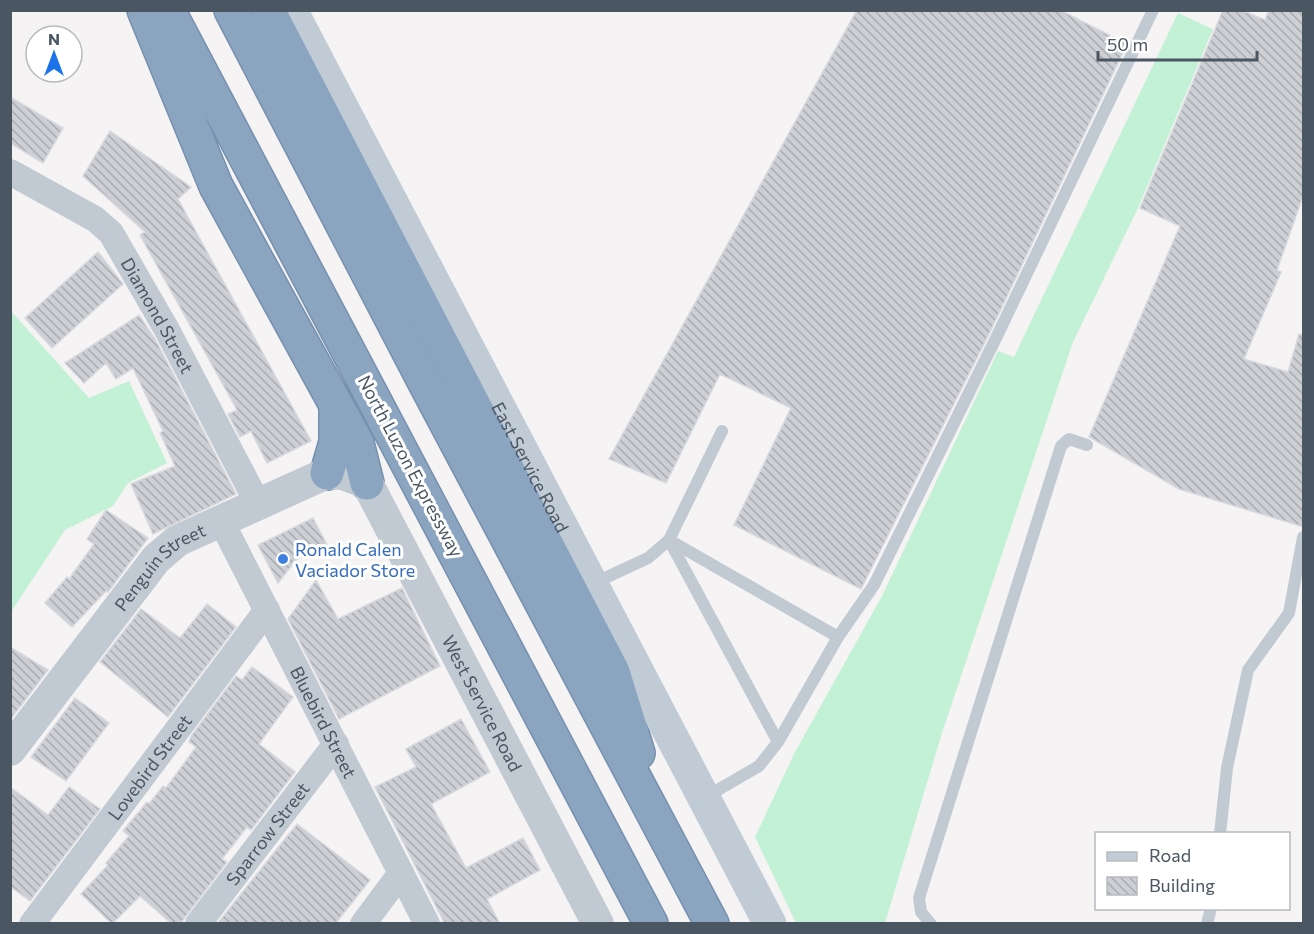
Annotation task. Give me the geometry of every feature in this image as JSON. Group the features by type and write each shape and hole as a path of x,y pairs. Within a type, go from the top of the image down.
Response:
{"highway":[{"path":"144,10 216,186 357,444 367,483"},
{"name":"North Luzon Expressway","path":"168,10 651,924"},
{"path":"231,10 418,371 712,924"},
{"path":"268,10 613,672 662,829"},
{"path":"327,473 336,442 336,405"}],"main road":[{"name":"East Service Road","path":"291,10 770,924"}],"street":[{"name":"Diamond Street","path":"10,172 95,219 111,233 167,330 257,502"},
{"name":"Penguin Street","path":"10,750 156,559 177,541 220,519 327,473"},
{"path":"327,473 343,474 367,483"},
{"name":"West Service Road","path":"367,483 598,923"},
{"name":"Bluebird Street","path":"220,519 427,924"},
{"name":"Lovebird Street","path":"32,924 267,610"},
{"name":"Sparrow Street","path":"198,924 336,744"},
{"path":"363,924 401,873"}],"lane":[{"path":"704,798 759,766 778,742 838,637 874,585 997,336 1153,10"},
{"path":"592,584 648,558 669,540 722,431"},
{"path":"931,924 921,912 919,898 1061,446 1069,439 1087,445"},
{"path":"1220,832 1227,768 1248,670 1289,613 1303,537"},
{"path":"669,540 838,637"},
{"path":"669,540 778,742"}],"green space":[{"path":"1178,13 1213,29 1138,208 1073,342 942,733 885,923 796,923 755,837 795,752 882,596 998,351 1014,357"},
{"path":"11,311 89,398 129,381 167,463 128,483 113,506 65,530 11,612"}],"building":[{"path":"857,10 1060,10 1127,44 990,332 861,589 734,525 791,408 720,374 666,483 609,459"},
{"path":"1223,10 1241,10 1265,20 1269,10 1304,10 1304,193 1277,270 1281,272 1244,359 1288,372 1299,334 1304,335 1304,527 1179,489 1089,437 1180,226 1140,208"},
{"path":"10,97 63,128 43,163 10,143"},
{"path":"110,131 191,187 178,199 311,441 267,463 251,431 240,437 228,414 237,410 140,235 145,232 83,176"},
{"path":"98,252 123,284 52,348 25,318"},
{"path":"139,315 155,339 236,494 153,534 131,484 175,466 160,433 163,431 133,368 116,379 106,363 84,383 65,363"},
{"path":"106,510 148,538 108,592 106,591 72,627 45,603 67,577 69,579 94,544 87,539"},
{"name":"Ronald Calen Vaciador Store","path":"313,518 327,545 296,560 278,583 258,545"},
{"path":"316,580 338,619 402,588 440,666 339,719 288,619"},
{"path":"207,604 236,627 168,717 100,662 141,609 180,638"},
{"path":"10,647 48,670 10,720"},
{"path":"252,667 293,697 259,744 295,772 251,830 247,827 222,859 227,862 180,924 172,924 140,896 112,924 81,894 108,865 106,863 129,836 123,831 163,786 166,788 196,747 189,742 192,735 236,676 242,680"},
{"path":"75,698 109,723 66,781 31,757"},
{"path":"461,719 490,772 431,804 466,868 523,838 540,870 487,899 500,924 445,924 375,787 416,767 406,749"},
{"path":"10,787 48,815 69,787 100,809 30,901 10,886"},
{"path":"297,824 370,880 335,924 217,924"}],"place":[{"name":"Ronald Calen Vaciador Store","path":"283,559"}]}
